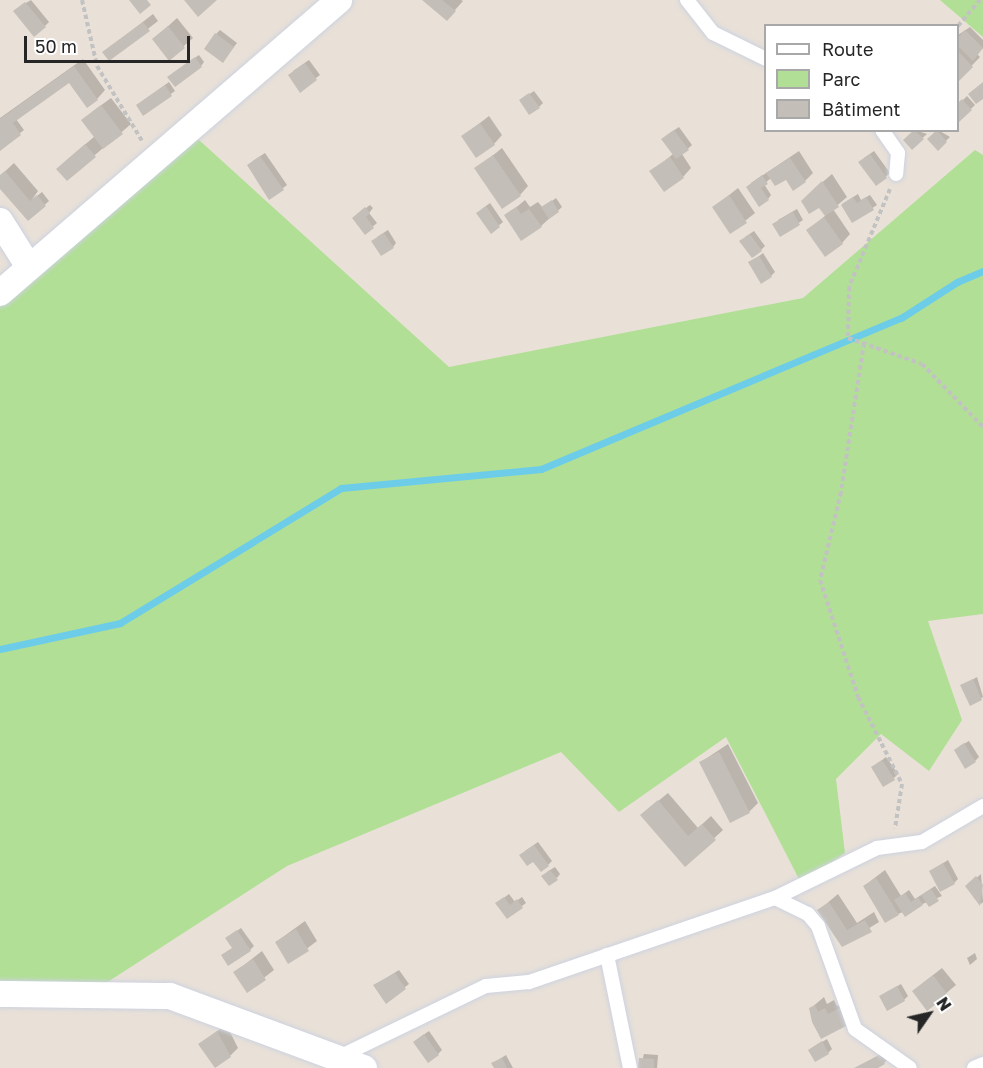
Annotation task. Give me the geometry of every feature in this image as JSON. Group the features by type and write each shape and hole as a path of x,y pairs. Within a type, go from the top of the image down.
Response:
{"street":[{"path":"0,292 339,0"},
{"path":"0,221 30,267"},
{"path":"0,994 170,996 364,1068"}],"lane":[{"path":"687,0 713,33 764,58"},
{"path":"883,132 898,153 896,174"},
{"path":"339,1057 486,986 529,982 775,898 885,847 922,842 983,806"},
{"path":"775,898 808,914 818,926 855,1029 910,1068"},
{"path":"607,955 630,1068"},
{"path":"974,1068 983,1064"}],"path":[{"path":"82,0 97,66 128,123 149,150"},
{"path":"959,24 980,0"},
{"path":"896,174 849,287 848,338 922,364 983,427"},
{"path":"864,343 841,492 820,580 858,697 902,783 892,841 885,847"}],"green space":[{"path":"940,0 983,0 983,37"},
{"path":"188,130 449,367 803,298 975,150 983,155 983,614 928,621 962,720 929,771 881,734 836,779 845,853 801,883 726,737 619,812 561,752 287,866 86,996 0,994 0,293"}],"building":[{"path":"129,0 147,0 151,5 140,14"},
{"path":"184,0 217,0 198,17"},
{"path":"422,0 442,0 456,11 447,21"},
{"path":"25,2 46,27 34,37 13,11"},
{"path":"143,22 150,31 109,61 102,52"},
{"path":"168,26 185,48 169,61 152,39"},
{"path":"965,30 983,48 973,61 959,47 959,37"},
{"path":"215,33 234,47 223,63 204,49"},
{"path":"959,52 973,67 959,81"},
{"path":"195,57 202,67 175,87 167,77"},
{"path":"305,63 317,80 300,93 288,75"},
{"path":"74,66 98,100 87,108 69,83 13,123 21,135 0,151 0,119"},
{"path":"983,82 983,99 976,104 968,94"},
{"path":"165,85 172,96 143,116 136,105"},
{"path":"529,93 540,108 529,115 519,100"},
{"path":"962,99 972,110 959,122 959,102"},
{"path":"101,105 123,134 103,149 81,120"},
{"path":"480,123 495,145 476,158 461,136"},
{"path":"674,130 689,150 676,159 661,139"},
{"path":"912,132 916,132 924,139 912,150 903,140"},
{"path":"935,132 939,132 947,142 938,151 927,139"},
{"path":"85,144 96,157 67,181 56,169"},
{"path":"870,154 887,178 876,186 858,162"},
{"path":"493,155 521,196 502,209 474,168"},
{"path":"260,156 284,190 269,200 247,165"},
{"path":"670,157 684,178 664,192 649,171"},
{"path":"790,158 806,182 793,191 786,180 775,186 766,173"},
{"path":"5,171 30,201 37,195 46,206 28,221 0,189 0,175"},
{"path":"762,175 768,184 761,188 769,200 759,207 746,187"},
{"path":"822,181 839,207 825,216 819,208 809,214 801,201"},
{"path":"729,195 747,223 730,234 712,207"},
{"path":"853,197 857,203 866,197 874,210 852,223 841,205"},
{"path":"552,200 559,212 549,219 541,207"},
{"path":"486,206 500,227 491,234 476,213"},
{"path":"365,207 370,213 366,217 374,228 365,235 352,218"},
{"path":"516,207 521,214 529,209 542,227 521,241 504,215"},
{"path":"793,212 800,225 780,237 772,224"},
{"path":"824,217 843,244 825,257 806,230"},
{"path":"384,233 394,248 381,256 371,241"},
{"path":"750,234 762,251 752,258 739,241"},
{"path":"759,256 772,277 761,284 748,262"},
{"path":"973,679 982,700 970,706 960,685"},
{"path":"964,743 976,762 965,769 954,750"},
{"path":"719,752 750,813 730,823 699,762"},
{"path":"882,760 895,780 883,787 871,767"},
{"path":"658,800 688,836 702,824 716,840 685,867 640,815"},
{"path":"534,845 549,866 541,872 533,862 527,866 519,855"},
{"path":"943,863 955,884 940,892 929,871"},
{"path":"550,870 558,880 549,886 541,876"},
{"path":"976,876 983,885 980,906 965,886"},
{"path":"876,878 899,915 885,923 863,886"},
{"path":"931,889 939,901 929,907 921,895"},
{"path":"905,893 911,902 918,897 923,905 905,917 894,900"},
{"path":"504,897 510,905 517,899 523,908 507,919 495,903"},
{"path":"829,902 847,930 865,920 872,932 842,947 817,910"},
{"path":"296,929 309,951 288,964 275,942"},
{"path":"237,930 251,951 228,966 221,955 232,948 225,938"},
{"path":"253,959 266,980 247,993 233,972"},
{"path":"395,973 406,989 386,1004 373,985"},
{"path":"933,975 948,995 927,1011 912,991"},
{"path":"897,986 905,1001 887,1011 879,996"},
{"path":"815,1005 818,1012 825,1008 828,1014 839,1008 848,1025 821,1039 812,1022 809,1008"},
{"path":"217,1031 231,1057 215,1068 198,1044"},
{"path":"424,1034 439,1055 428,1063 413,1042"},
{"path":"822,1041 829,1054 815,1062 808,1050"},
{"path":"879,1055 885,1064 878,1068 854,1068"},
{"path":"502,1058 507,1068 494,1068 491,1063"},
{"path":"639,1058 654,1059 654,1068 638,1068"}],"waterway":[{"path":"0,649 120,623 341,488 541,469 901,318 957,282 983,271"}]}
